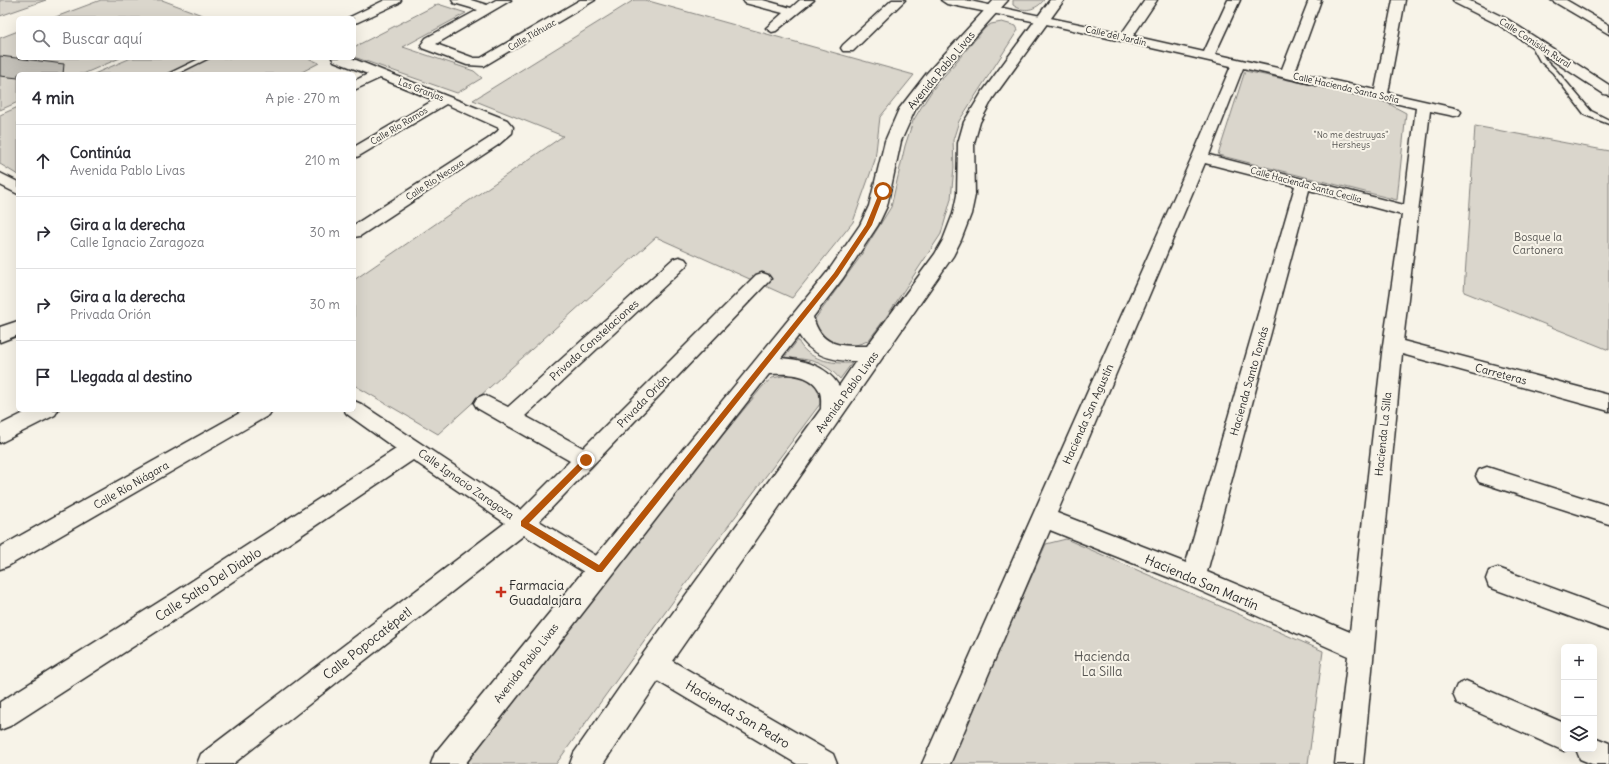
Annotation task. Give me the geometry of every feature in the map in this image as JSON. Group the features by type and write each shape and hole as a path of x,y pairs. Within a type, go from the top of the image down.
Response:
{"main road":[{"name":"Avenida Pablo Livas","path":"585,764 653,664 932,274 952,240 962,214 966,195 966,143 972,122 986,97 1057,0"},
{"name":"Avenida Pablo Livas","path":"446,764 836,274 869,225 883,191 897,130 907,109 932,76 997,5"},
{"path":"802,316 808,336 819,346 839,352 874,354"},
{"path":"764,366 798,368 818,376 830,390 833,412"}],"street":[{"path":"356,18 395,0"},
{"path":"458,0 488,9 505,0"},
{"name":"Calle Tláhuac","path":"488,9 428,43 430,46 472,62 484,62 490,60 589,0"},
{"path":"749,0 793,12"},
{"path":"772,28 808,0"},
{"path":"848,48 899,0"},
{"name":"Calle del Jardín","path":"947,0 997,5 1042,19 1238,64"},
{"path":"1125,38 1151,0"},
{"path":"1208,56 1234,0"},
{"path":"1287,74 1315,0"},
{"path":"1381,95 1399,0"},
{"name":"Calle Comisión Rural","path":"1459,0 1480,9 1609,91"},
{"path":"1556,0 1609,30"},
{"name":"Las Granjas","path":"344,60 502,123"},
{"name":"Calle Hacienda Santa Sofía","path":"1238,64 1454,112"},
{"name":"Hacienda San Agustín","path":"936,764 1200,157 1238,64"},
{"path":"356,85 378,74"},
{"name":"Calle Río Ramos","path":"356,152 445,99"},
{"name":"Hacienda La Silla","path":"1349,764 1393,345 1411,212 1423,106"},
{"name":"Calle Río Necaxa","path":"356,231 493,142 505,132 506,128 502,123"},
{"name":"Calle Hacienda Santa Cecilia","path":"1200,157 1411,212"},
{"path":"0,178 16,188"},
{"name":"Hacienda Santo Tomás","path":"1194,577 1303,185"},
{"name":"Privada Constelaciones","path":"509,418 679,263"},
{"name":"Privada Orión","path":"523,523 762,278"},
{"path":"0,335 16,328"},
{"name":"Carreteras","path":"1393,345 1609,403"},
{"path":"484,403 586,460"},
{"name":"Calle Ignacio Zaragoza","path":"356,410 523,523 600,570"},
{"path":"0,435 44,412"},
{"name":"Calle Río Niágara","path":"0,559 258,412"},
{"name":"Calle Salto Del Diablo","path":"0,717 184,600 414,448"},
{"path":"1487,476 1609,515"},
{"name":"Hacienda San Martín","path":"1043,517 1194,577 1361,649"},
{"name":"Calle Popocatépetl","path":"211,764 523,523"},
{"path":"1498,579 1609,620"},
{"name":"Hacienda San Pedro","path":"653,664 812,761"},
{"path":"1466,694 1561,736"},
{"path":"1597,752 1609,757"}],"lane":[{"path":"1532,41 1542,60 1555,72 1588,113 1609,122"},
{"path":"175,72 202,60"}],"green space":[{"path":"0,0 46,0 0,16"},
{"path":"101,0 162,0 205,16 58,16"},
{"path":"634,0 645,0 914,75 880,117 875,160 853,222 792,298 656,237 438,434 356,386 356,279 563,136 473,100"},
{"path":"1013,0 1044,0 1034,8 1026,10 1013,5"},
{"path":"438,4 466,13 403,47 474,71 482,78 457,93 356,58 356,46"},
{"path":"1002,22 1016,26 1018,30 959,121 953,140 954,167 951,199 941,234 887,316 868,341 853,346 837,346 821,338 813,324 815,319 858,260 891,207 905,146 913,121 933,89 985,28 991,24"},
{"path":"16,32 16,60 115,60 88,72 16,72 16,103 0,110 0,38"},
{"path":"126,60 312,60 319,63 302,72 99,72"},
{"name":"\"No me destruyas\" Hersheys","path":"1245,71 1380,99 1406,113 1397,200 1218,155"},
{"path":"16,108 16,174 0,164 0,115"},
{"name":"Bosque la Cartonera","path":"1475,126 1609,151 1609,350 1464,292"},
{"path":"798,340 807,352 821,359 837,363 852,363 840,379 821,364 807,360 784,358"},
{"path":"793,374 809,380 820,390 820,404 705,557 556,764 466,764 700,463 763,386 772,378"},
{"name":"Hacienda La Silla","path":"1066,539 1323,651 1308,764 948,764 1046,544"}],"building":[{"path":"0,56 16,58 16,60 32,60 64,64 63,72 16,72 16,78 0,76"}],"place":[{"name":"Farmacia Guadalajara","path":"501,592"}],"route":[{"path":"586,460 523,523 600,570 836,274 859,242 869,225 883,191"}]}
